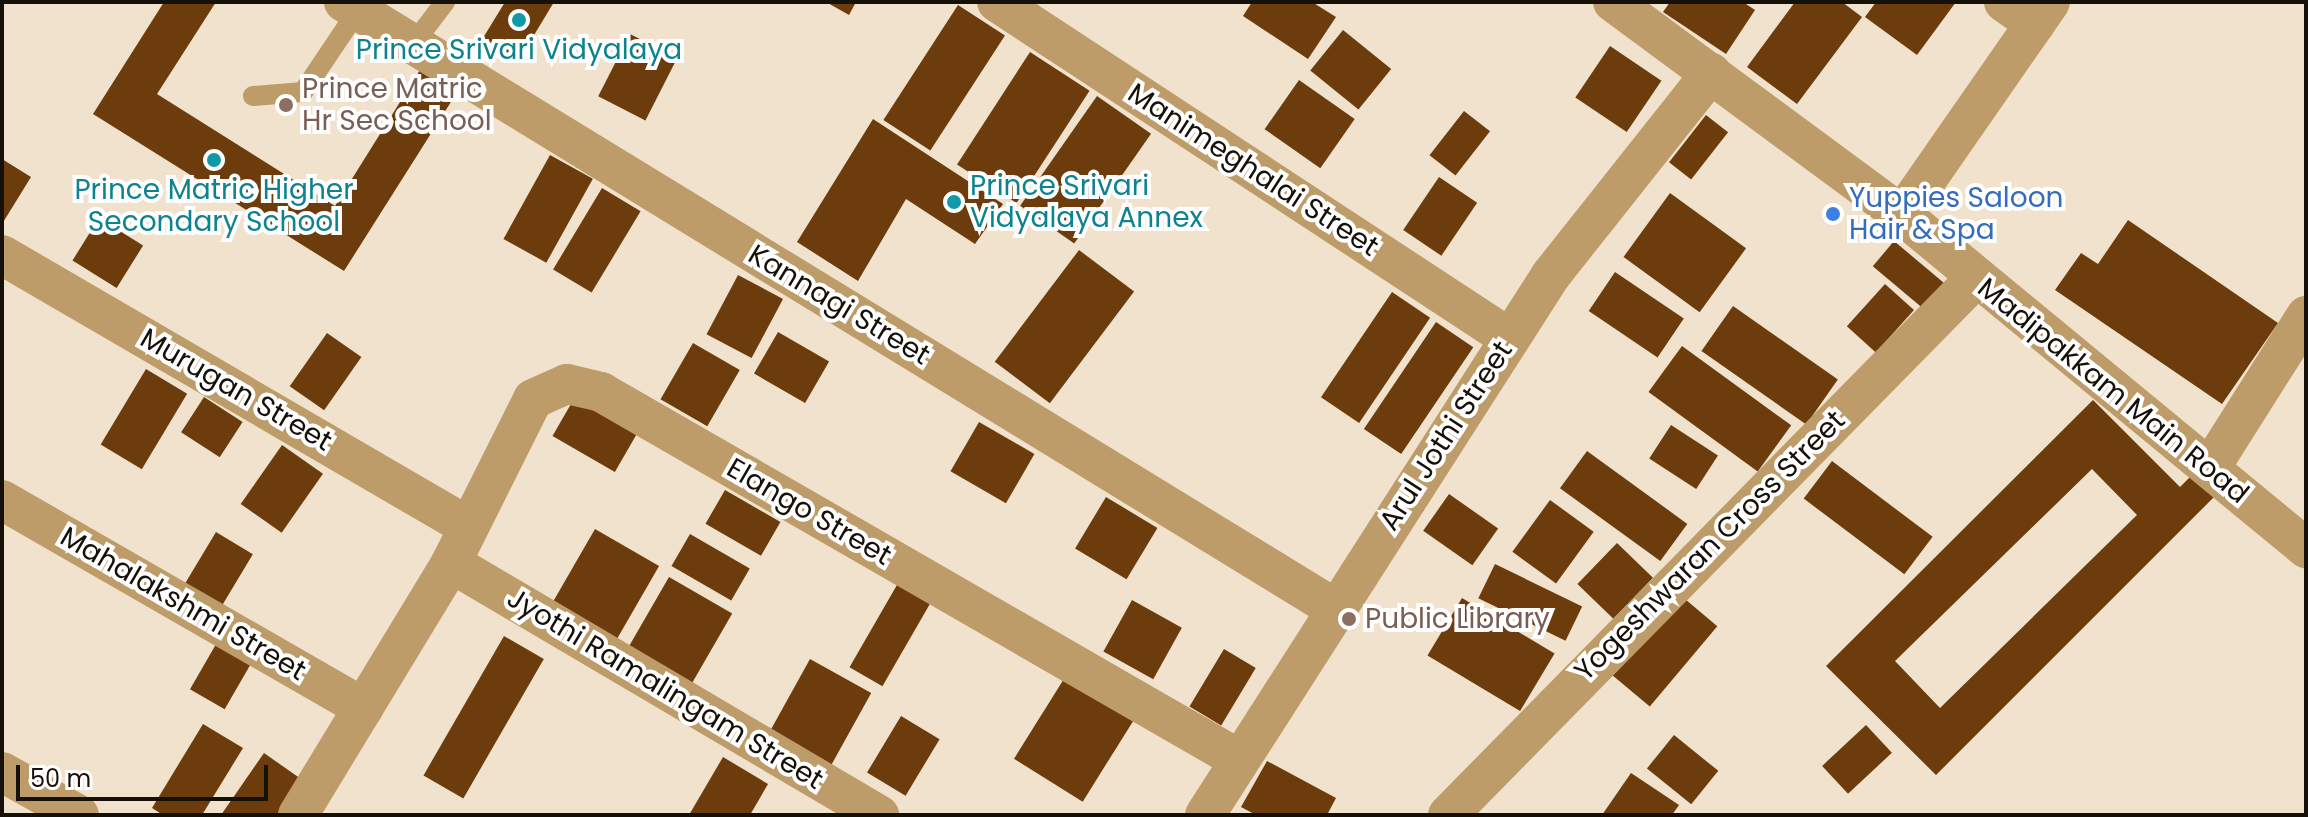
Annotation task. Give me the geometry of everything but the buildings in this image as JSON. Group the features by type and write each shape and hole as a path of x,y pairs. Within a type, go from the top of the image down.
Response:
{"street":[{"name":"Manimeghalai Street","path":"997,2 1509,338"},
{"name":"Kannagi Street","path":"351,6 1334,608"},
{"name":"Madipakkam Main Road","path":"1631,7 1711,73 1902,215 1975,279 2306,548"},
{"path":"1902,215 2030,9"},
{"name":"Arul Jothi Street","path":"1205,815 1334,608 1551,275 1711,73"},
{"name":"Murugan Street","path":"2,255 469,527"},
{"name":"Yogeshwaran Cross Street","path":"1448,815 1975,279"},
{"path":"2210,468 2306,316"},
{"name":"Elango Street","path":"298,815 451,563 533,399 567,384 601,392 1238,759"},
{"name":"Mahalakshmi Street","path":"2,500 363,708"},
{"name":"Jyothi Ramalingam Street","path":"451,563 879,815"},
{"path":"2,772 79,815"}],"lane":[{"path":"413,44 445,2"},
{"path":"253,96 303,92 351,6"}],"place":[{"name":"Prince Srivari Vidyalaya","path":"519,20"},
{"name":"Prince Matric Hr Sec School","path":"286,105"},
{"name":"Prince Matric Higher Secondary School","path":"214,160"},
{"name":"Prince Srivari Vidyalaya Annex","path":"954,202"},
{"name":"Yuppies Saloon Hair & Spa","path":"1833,214"},
{"name":"Public Library","path":"1349,619"}]}
